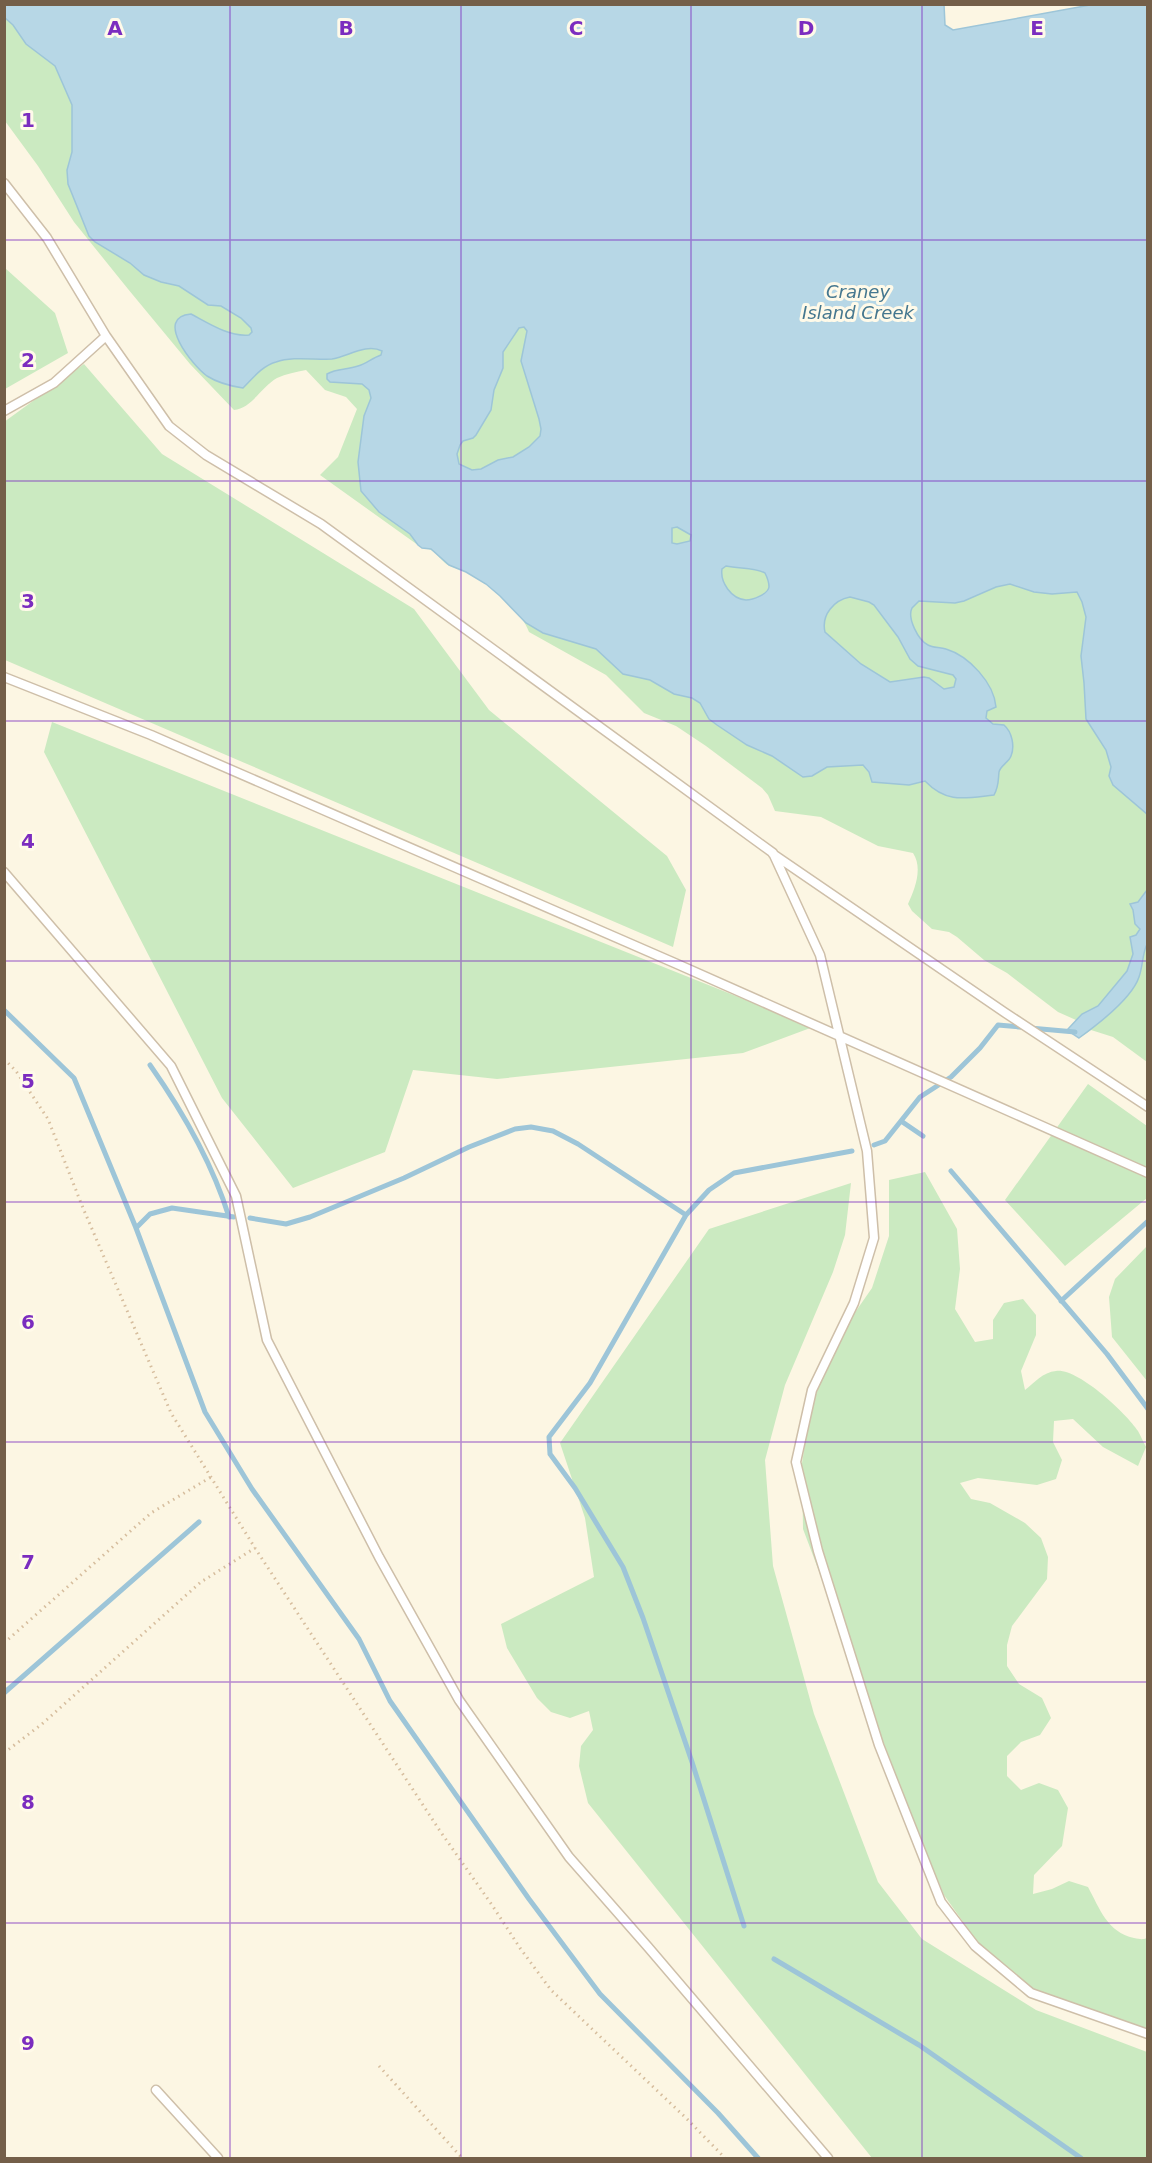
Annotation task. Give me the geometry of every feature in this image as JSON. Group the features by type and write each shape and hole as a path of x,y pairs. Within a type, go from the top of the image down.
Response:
{"lane":[{"path":"4,183 47,238 106,336 169,426 206,455 321,524 773,853 1004,1012 1148,1107"},
{"path":"4,411 54,383 106,336"},
{"path":"4,677 151,735 1148,1173"},
{"path":"773,853 820,955 867,1151 874,1238 854,1303 812,1390 796,1462 818,1551 879,1745 941,1902 975,1946 1031,1993 1148,2034"},
{"path":"4,872 171,1066 236,1196 267,1340 379,1557 459,1700 569,1857 828,2158"},
{"path":"156,2090 218,2158"}],"path":[{"path":"4,1059 16,1071 48,1119 83,1208 171,1413 255,1548 440,1831 551,1989 725,2158"},
{"path":"4,1643 151,1514 211,1477"},
{"path":"4,1753 42,1724 201,1582 255,1548"},
{"path":"379,2066 462,2158"}],"green space":[{"name":"Craney Island Creek","path":"599,4 1147,575 1147,1062 1113,1037 1091,1030 1079,1038 1067,1030 1076,1020 1058,1012 1007,973 984,960 957,937 949,932 932,929 912,911 908,904 918,872 913,853 878,846 821,817 775,811 762,788 706,746 676,726 644,713 606,675 529,632 519,614 493,589 464,571 448,565 430,549 422,548 320,475 338,457 357,409 346,397 325,390 306,370 277,378 246,405 234,410 190,364 74,222 38,166 5,121 5,5"},
{"path":"5,268 55,313 68,353 5,389"},
{"path":"84,364 162,454 414,609 489,710 667,856 686,890 673,947 5,660 4,422"},
{"path":"52,722 813,1027 743,1053 497,1079 413,1070 385,1152 293,1188 222,1098 44,752"},
{"path":"1088,1084 1147,1126 1147,1198 1065,1266 1005,1200"},
{"path":"925,1172 957,1229 960,1269 955,1309 975,1342 993,1339 993,1320 1004,1303 1023,1299 1036,1315 1036,1335 1021,1371 1025,1390 1047,1373 1065,1372 1076,1377 1101,1393 1132,1423 1146,1447 1138,1466 1103,1447 1073,1419 1054,1421 1053,1442 1062,1460 1056,1479 1037,1485 978,1478 960,1483 971,1499 990,1503 1025,1523 1041,1538 1048,1557 1047,1579 1012,1626 1007,1645 1007,1666 1019,1684 1042,1698 1051,1718 1040,1735 1021,1742 1007,1756 1007,1776 1021,1790 1039,1783 1058,1790 1068,1808 1062,1846 1034,1875 1033,1894 1069,1881 1088,1887 1105,1918 1117,1931 1134,1938 1147,1938 1147,2030 1031,1989 985,1953 944,1895 917,1831 803,1529 802,1463 811,1407 840,1334 872,1288 889,1236 889,1180"},
{"path":"851,1183 845,1235 833,1272 785,1385 765,1460 773,1566 814,1714 878,1882 922,1939 1036,2010 1147,2052 1147,2158 872,2158 588,1803 579,1766 581,1746 593,1730 589,1711 570,1718 551,1712 537,1698 507,1648 501,1624 594,1577 585,1518 560,1443 709,1229"},
{"path":"1147,1246 1147,1381 1112,1337 1109,1297 1115,1279"}],"water":[{"name":"Craney Island Creek","path":"5,4 944,4 945,25 953,30 1090,5 1147,5 1147,814 1113,785 1109,776 1111,767 1106,750 1086,719 1081,656 1086,617 1077,592 1052,594 1034,592 1010,584 996,587 964,601 955,603 919,601 912,608 912,623 924,642 932,647 955,653 979,672 991,689 996,707 987,711 986,718 993,724 1004,725 1012,739 1011,756 1000,770 994,795 966,798 941,793 925,781 909,785 872,782 869,772 863,765 827,767 812,776 803,777 772,756 747,745 717,725 709,719 700,703 692,698 674,694 650,680 623,674 596,649 543,633 526,623 486,584 449,565 431,549 418,545 410,534 379,512 361,491 358,462 364,416 371,398 369,390 362,384 330,382 327,374 361,365 381,355 382,351 370,349 357,351 332,359 283,360 262,369 243,388 224,384 207,376 193,363 176,332 176,324 180,317 191,314 234,334 249,335 252,332 251,328 241,318 221,306 208,305 179,286 144,275 89,236 68,184 67,170 72,152 72,105 55,66 26,44 13,25 4,17","holes":["524,327 527,331 521,361 539,419 540,436 529,447 513,457 472,470 459,464 457,454 463,441 476,435 491,410 494,390 503,368 503,352 519,328","677,527 691,535 690,541 672,543 672,528","726,566 761,571 765,573 769,583 768,590 756,598 746,600 736,597 725,584 722,569","850,597 874,605 898,637 910,659 918,666 953,675 956,679 954,687 944,689 924,677 890,682 861,664 825,632 827,614 834,605"]},
{"path":"1147,890 1147,944 1139,977 1122,1002 1079,1038 1067,1030 1082,1014 1098,1006 1127,971 1133,954 1130,937 1136,935 1140,929 1135,924 1130,904 1138,902"}],"waterway":[{"path":"4,1010 74,1078 136,1228 205,1412 252,1489 359,1639 390,1701 529,1899 600,1994 718,2113 758,2158"},
{"path":"874,1145 885,1141 920,1097 951,1077 980,1048 998,1025 1075,1032"},
{"path":"150,1065 196,1138 229,1217"},
{"path":"901,1121 923,1136"},
{"path":"250,1218 286,1224 310,1217 404,1178 469,1147 515,1129 531,1127 553,1131 578,1144 686,1215"},
{"path":"744,1926 692,1762 643,1618 623,1567 575,1488 550,1454 549,1437 590,1383 686,1215 709,1190 734,1173 852,1151"},
{"path":"951,1171 1107,1354 1148,1409"},
{"path":"136,1228 150,1214 172,1208 234,1217"},
{"path":"1061,1301 1148,1221"},
{"path":"4,1693 199,1522"},
{"path":"774,1959 919,2045 1081,2158"}]}
